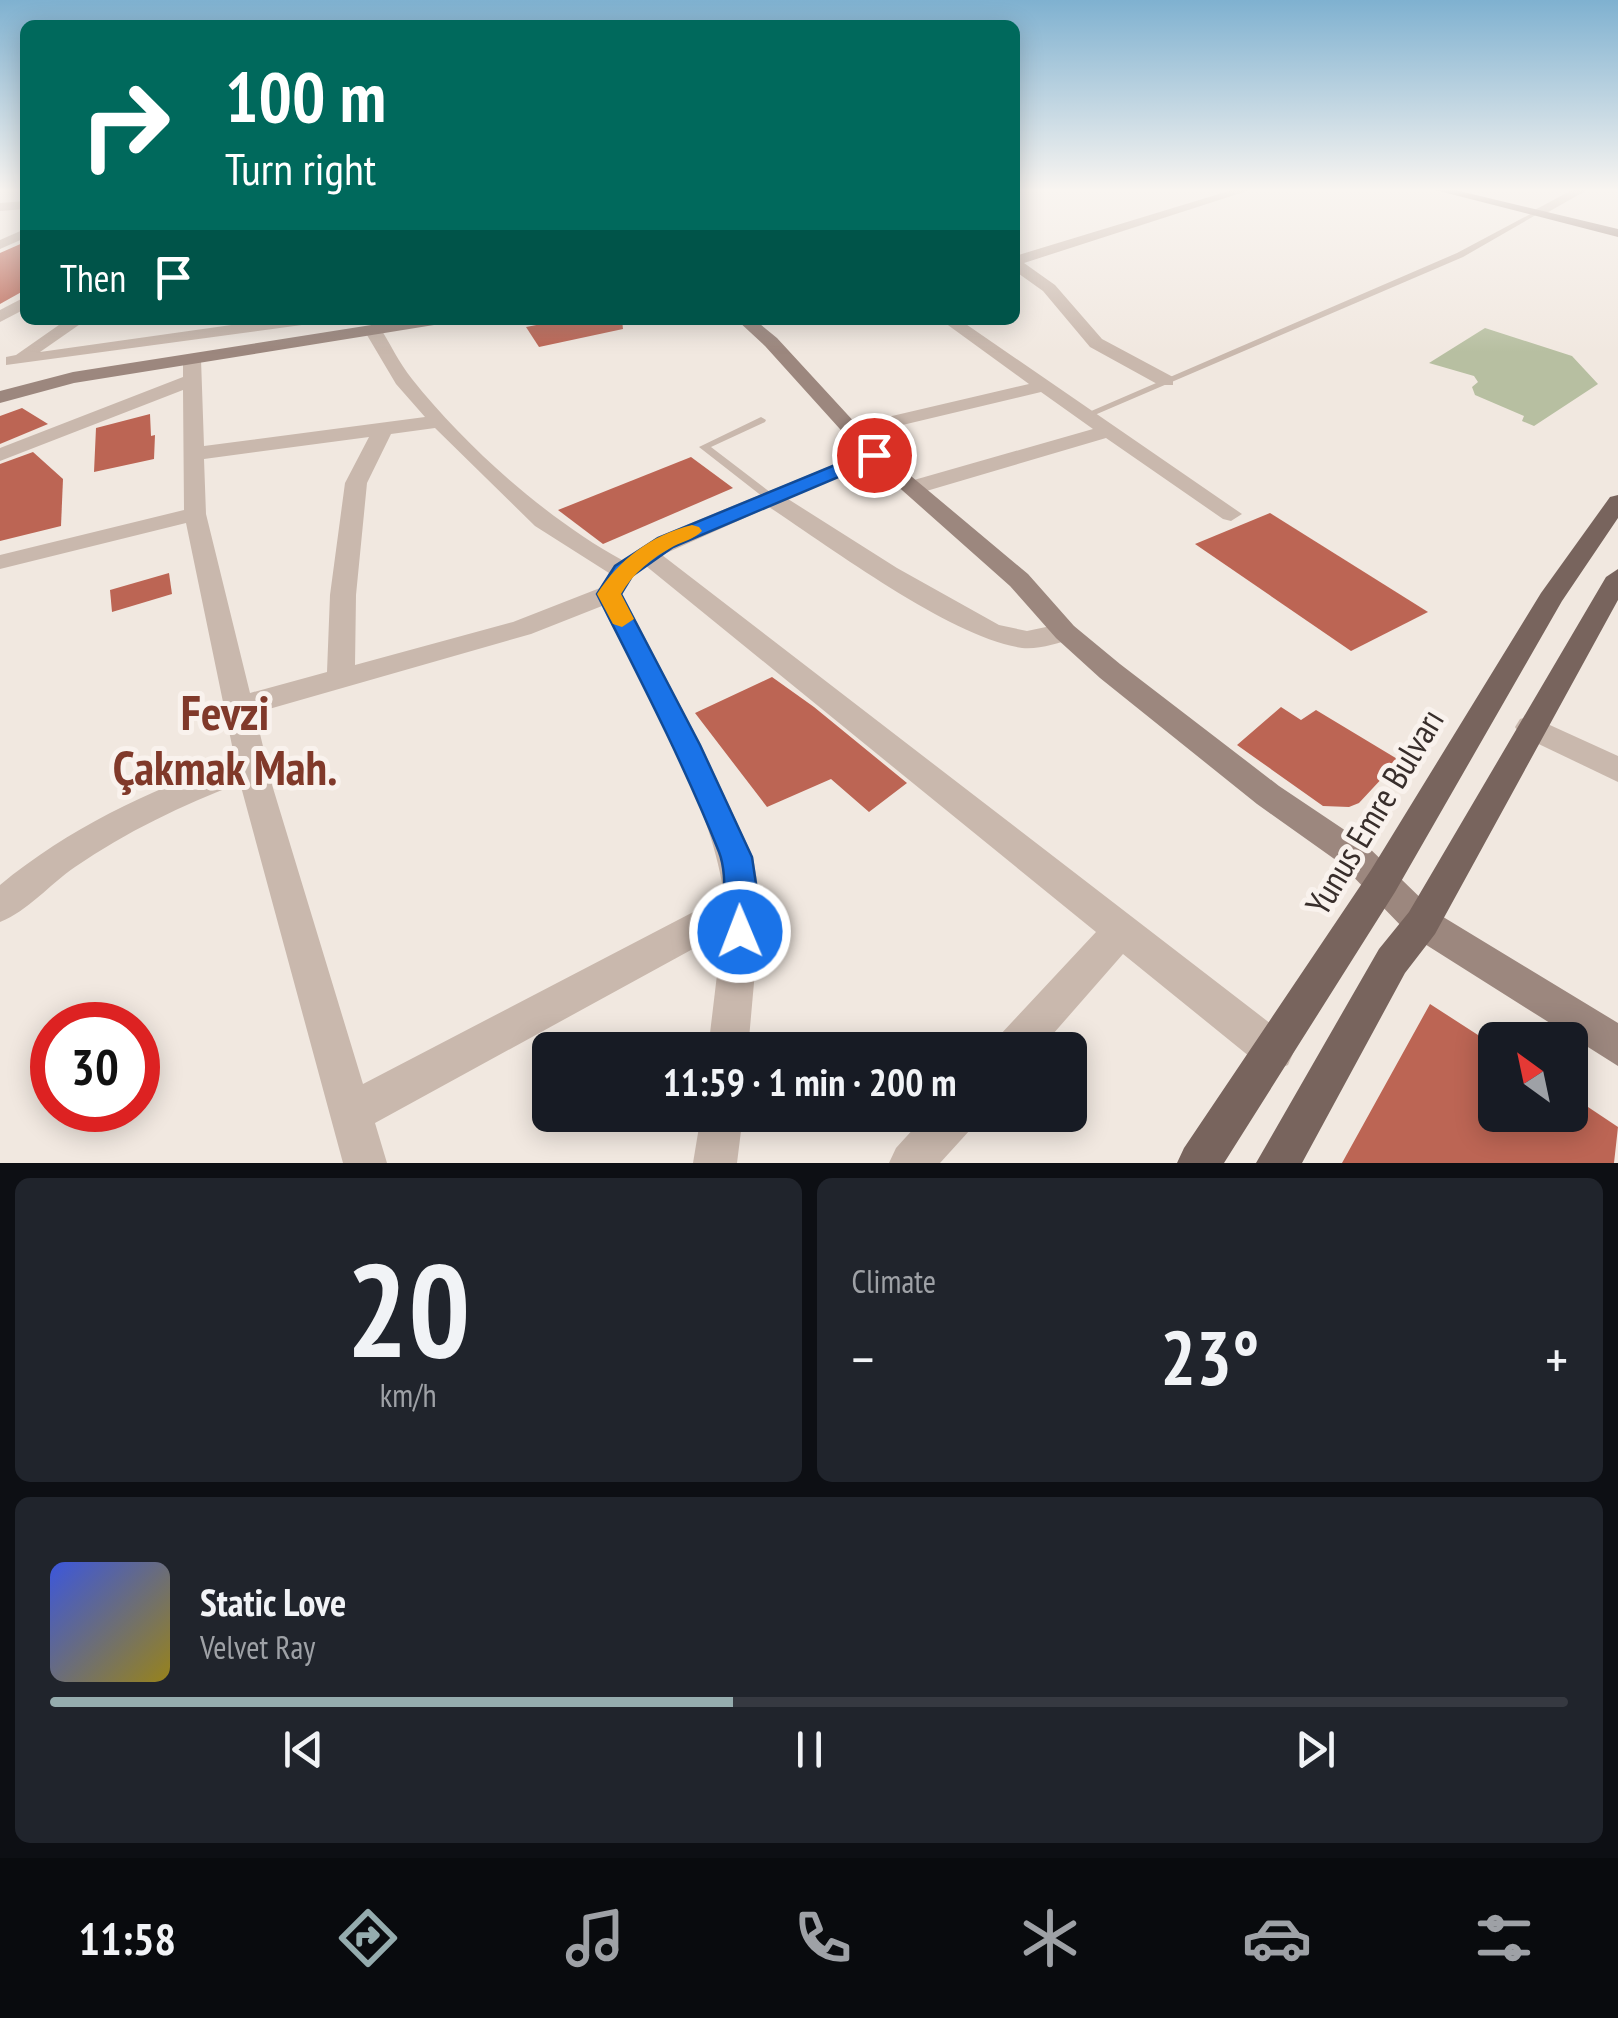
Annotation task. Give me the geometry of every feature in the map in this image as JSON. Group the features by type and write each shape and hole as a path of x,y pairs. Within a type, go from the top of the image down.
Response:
{"main road":[{"path":"6,377 74,362 368,325"},
{"path":"6,377 191,370 368,325"},
{"path":"750,325 771,342 874,455 1019,580 1066,632 1124,683 1352,853 1422,923 1618,1046"},
{"name":"Yunus Emre Bulvarı","path":"1199,1163 1382,881 1550,599 1618,502"},
{"path":"1278,1163 1392,961 1422,923 1618,578"}],"street":[{"path":"1020,260 1071,244"},
{"path":"1020,266 1048,288 1096,343 1166,382"},
{"path":"6,377 72,325"},
{"path":"6,377 149,332 238,325"},
{"path":"368,325 404,380 440,421 543,520 626,573 1121,930 1274,1051"},
{"path":"956,325 1230,514"},
{"path":"0,456 191,370 195,514 252,766 365,1163"},
{"path":"852,431 1043,385"},
{"path":"193,454 440,421"},
{"path":"341,679 343,594 356,483 383,428"},
{"path":"915,487 1110,430"},
{"path":"239,707 522,628 626,573 666,542 874,455"},
{"path":"771,498 888,573 991,632 1027,640 1066,632"},
{"path":"0,562 195,514"},
{"path":"626,573 686,745 736,857 743,904 730,1032"},
{"path":"1530,727 1618,770"},
{"path":"0,906 26,882 105,829 156,802 252,766"},
{"path":"351,1113 743,904"},
{"path":"1029,1032 1121,930"},
{"path":"715,1163 720,1132"},
{"path":"911,1163 939,1132"}],"lane":[{"path":"1088,415 1479,244"},
{"path":"761,420 704,447 771,498"}],"green space":[{"path":"1485,328 1572,356 1598,384 1534,426 1522,421 1524,416 1475,395 1472,387 1478,382 1474,376 1429,363"}],"building":[{"path":"20,244 20,293 0,304 0,253"},
{"path":"623,325 623,329 539,347 526,327"},
{"path":"22,408 48,424 0,444 0,416"},
{"path":"150,414 151,436 155,435 154,459 94,472 96,428"},
{"path":"33,452 63,479 61,526 0,541 0,464"},
{"path":"691,457 733,488 603,544 558,510"},
{"path":"1270,513 1428,612 1351,651 1195,544"},
{"path":"169,573 172,594 112,612 110,590"},
{"path":"772,677 907,783 869,812 831,779 767,807 695,713"},
{"path":"1281,707 1301,720 1316,710 1399,760 1359,803 1349,807 1323,806 1237,745"},
{"path":"1430,1004 1478,1035 1478,1132 1588,1132 1588,1107 1618,1127 1614,1163 1342,1163"}],"slow traffic":[{"path":"622,619 609,594 623,571 666,542 692,531"}],"district":[{"name":"Fevzi Çakmak Mah.","path":"225,740"}],"route":[{"path":"740,932 743,904 736,857 686,745 609,594 623,571 666,542 874,455"}]}
